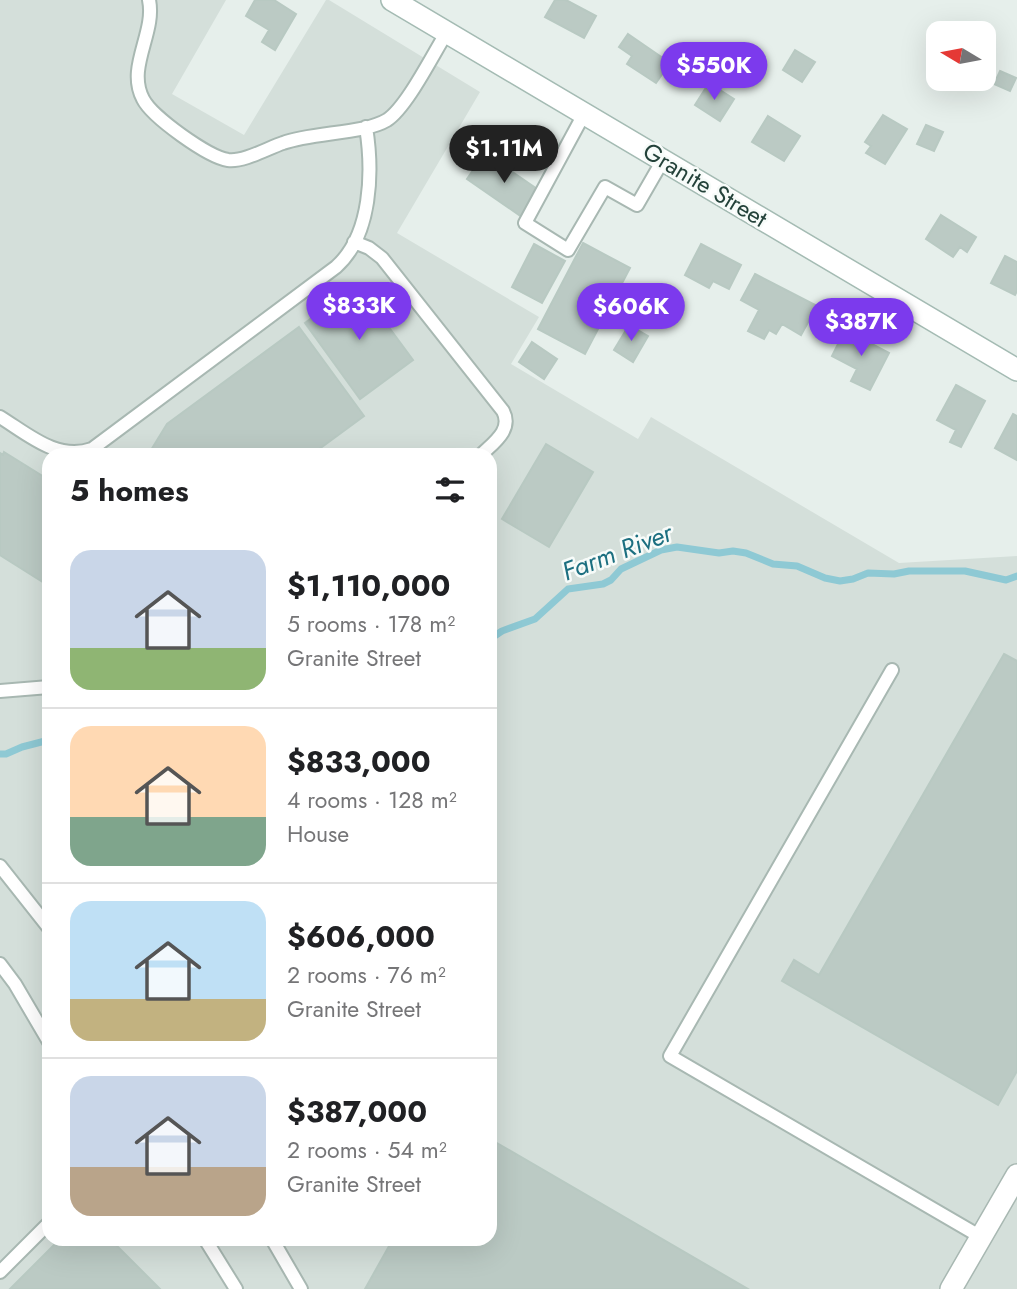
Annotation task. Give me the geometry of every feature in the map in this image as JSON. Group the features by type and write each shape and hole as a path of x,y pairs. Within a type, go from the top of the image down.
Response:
{"main road":[{"name":"Granite Street","path":"392,0 1017,370"},
{"path":"951,1289 1017,1175"}],"lane":[{"path":"149,0 150,25 139,67 139,90 143,100 160,120 212,154 226,160 301,137 377,124 395,113 447,32"},
{"path":"584,114 525,223 568,250 606,187 637,205 663,160"},
{"path":"93,448 336,267 350,252 364,212 369,177 366,127"},
{"path":"355,242 382,258 503,411 506,427 487,448"},
{"path":"0,417 51,448"},
{"path":"892,670 670,1056 981,1237"},
{"path":"0,691 42,688"},
{"path":"0,866 42,919"},
{"path":"0,964 42,1030"},
{"path":"0,1272 42,1230"},
{"path":"209,1246 236,1289"},
{"path":"276,1246 301,1289"}],"shaded area":[{"path":"0,0 226,0 172,94 244,135 326,0 329,0 480,92 397,233 539,317 511,364 638,439 651,417 899,563 1017,556 1017,1289 0,1289"}],"building":[{"path":"255,0 274,0 296,14 275,50 262,42 269,30 246,16"},
{"path":"555,0 566,0 596,16 584,38 545,17"},
{"path":"628,34 670,63 656,83 627,64 632,56 619,47"},
{"path":"795,50 815,62 802,82 783,70"},
{"path":"1000,71 1016,78 1010,91 996,85"},
{"path":"709,83 734,99 720,121 695,105"},
{"path":"883,115 907,129 885,164 866,153 871,146 865,142"},
{"path":"768,116 800,136 784,161 752,142"},
{"path":"926,125 943,132 934,151 917,144"},
{"path":"485,153 540,191 522,217 467,179"},
{"path":"941,215 976,237 967,252 960,247 953,257 926,239"},
{"path":"583,243 630,268 585,354 538,329"},
{"path":"534,244 565,261 542,303 512,287"},
{"path":"701,244 741,265 729,289 713,281 709,288 685,275"},
{"path":"1005,256 1017,262 1015,295 991,283"},
{"path":"755,274 817,306 801,335 782,324 776,334 769,330 764,339 748,331 759,310 741,300"},
{"path":"357,284 413,360 360,399 305,323"},
{"path":"629,325 648,336 633,362 614,350"},
{"path":"299,327 364,416 321,448 152,448 167,424"},
{"path":"845,330 889,353 870,390 851,381 857,369 832,356"},
{"path":"532,342 557,359 544,379 519,362"},
{"path":"956,385 985,401 961,447 950,442 956,430 937,420"},
{"path":"1013,414 1017,416 1017,460 995,448"},
{"path":"546,444 593,472 549,547 502,519"},
{"path":"4,452 42,476 42,582 0,555 0,453 3,455"},
{"path":"1004,654 1017,661 1017,1071 998,1105 782,981 794,960 819,975"},
{"path":"497,1143 748,1289 365,1289 389,1246 497,1246"},
{"path":"53,1246 117,1246 160,1289 10,1289"}],"waterway":[{"name":"Farm River","path":"497,634 535,619 568,589 603,584 621,569 661,550 677,547 719,553 746,553 773,564 797,566 825,578 840,581 868,573 894,574 909,571 965,571 1006,580 1017,576"},
{"name":"Farm River","path":"0,754 42,742"}]}
